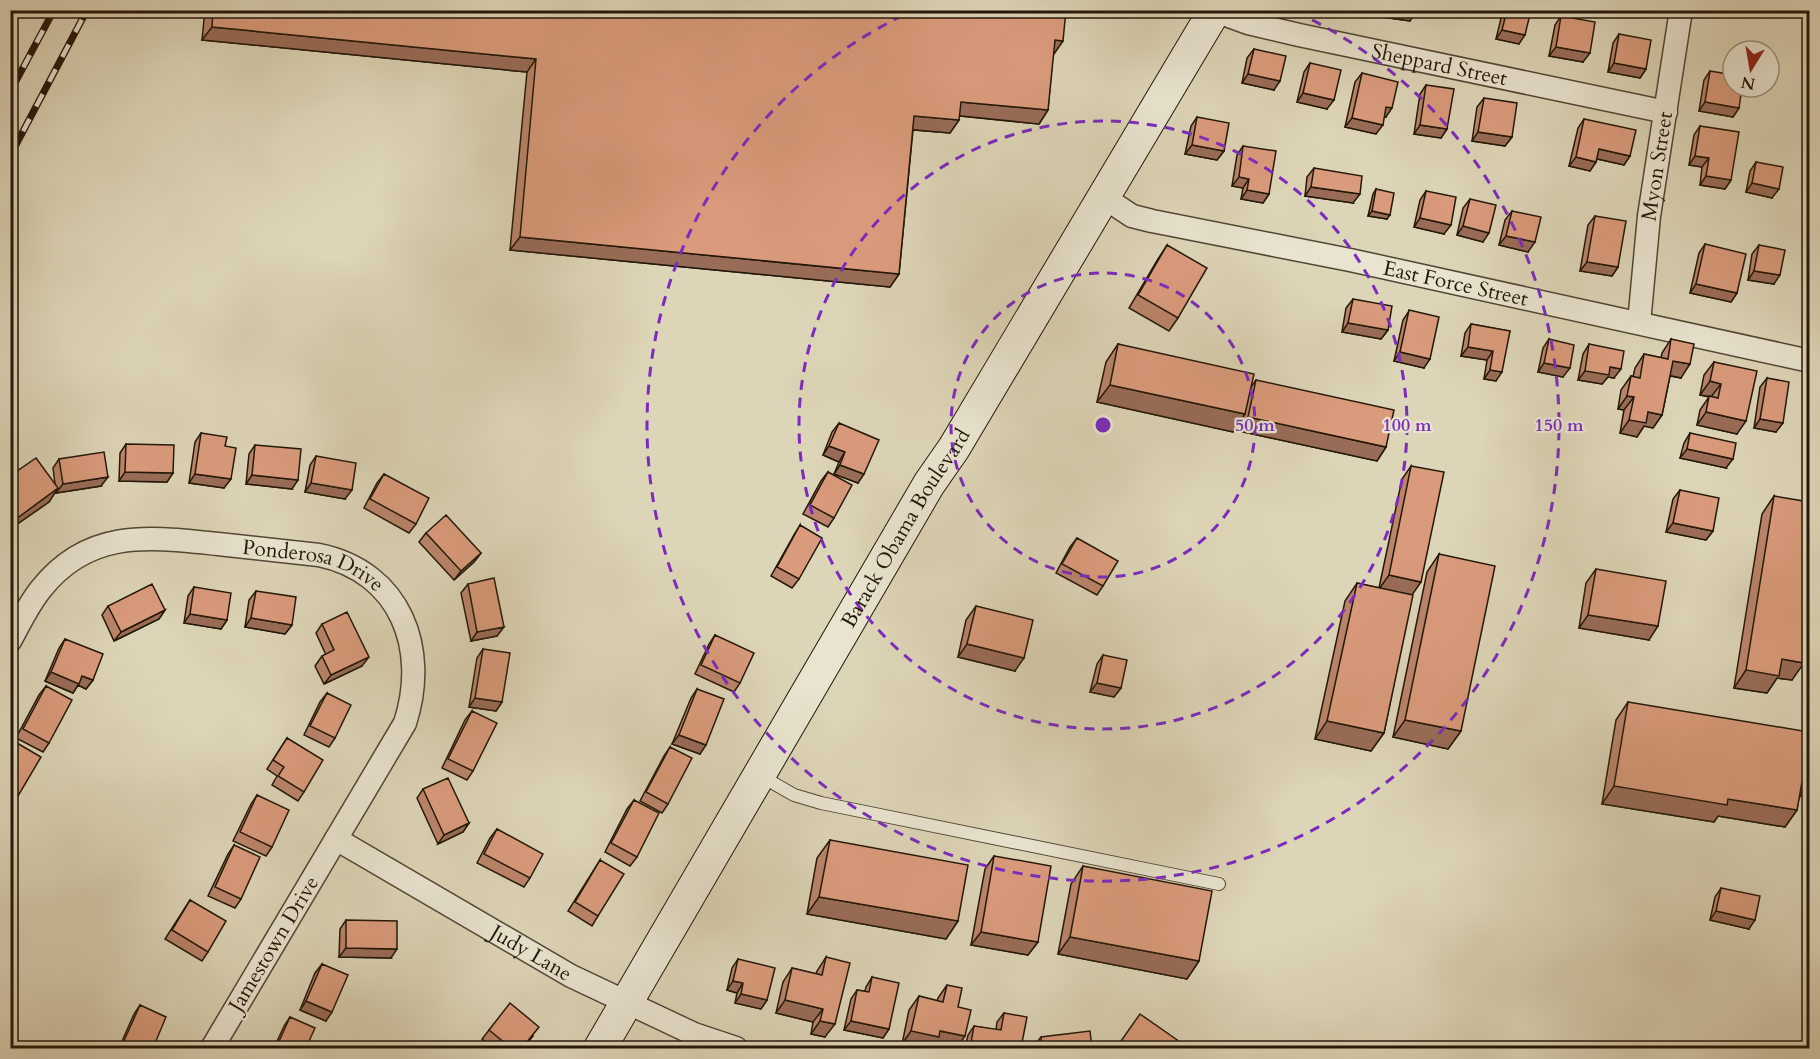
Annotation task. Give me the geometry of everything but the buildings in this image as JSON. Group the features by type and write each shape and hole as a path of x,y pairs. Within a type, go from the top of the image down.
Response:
{"main road":[{"name":"Barack Obama Boulevard","path":"600,1048 929,484 954,448 1105,198 1215,10"}],"street":[{"name":"Sheppard Street","path":"1215,10 1248,23 1299,35 1666,112"},
{"name":"Myon Street","path":"1639,323 1649,216 1681,10"},
{"name":"East Force Street","path":"1105,198 1132,216 1152,221 1350,260 1809,361"},
{"name":"Ponderosa Drive","path":"10,641 31,602 42,587 76,558 108,543 129,539 160,538 319,555 334,558 355,568 380,586 395,604 405,624 415,666 412,695 405,723 336,839"},
{"name":"Judy Lane","path":"336,839 571,976 694,1034 736,1048"},
{"name":"Jamestown Drive","path":"212,1048 336,839"}],"lane":[{"path":"760,776 794,795 821,803 1219,884"}],"railway":[{"path":"10,92 54,10"},
{"path":"10,156 87,10"}]}
